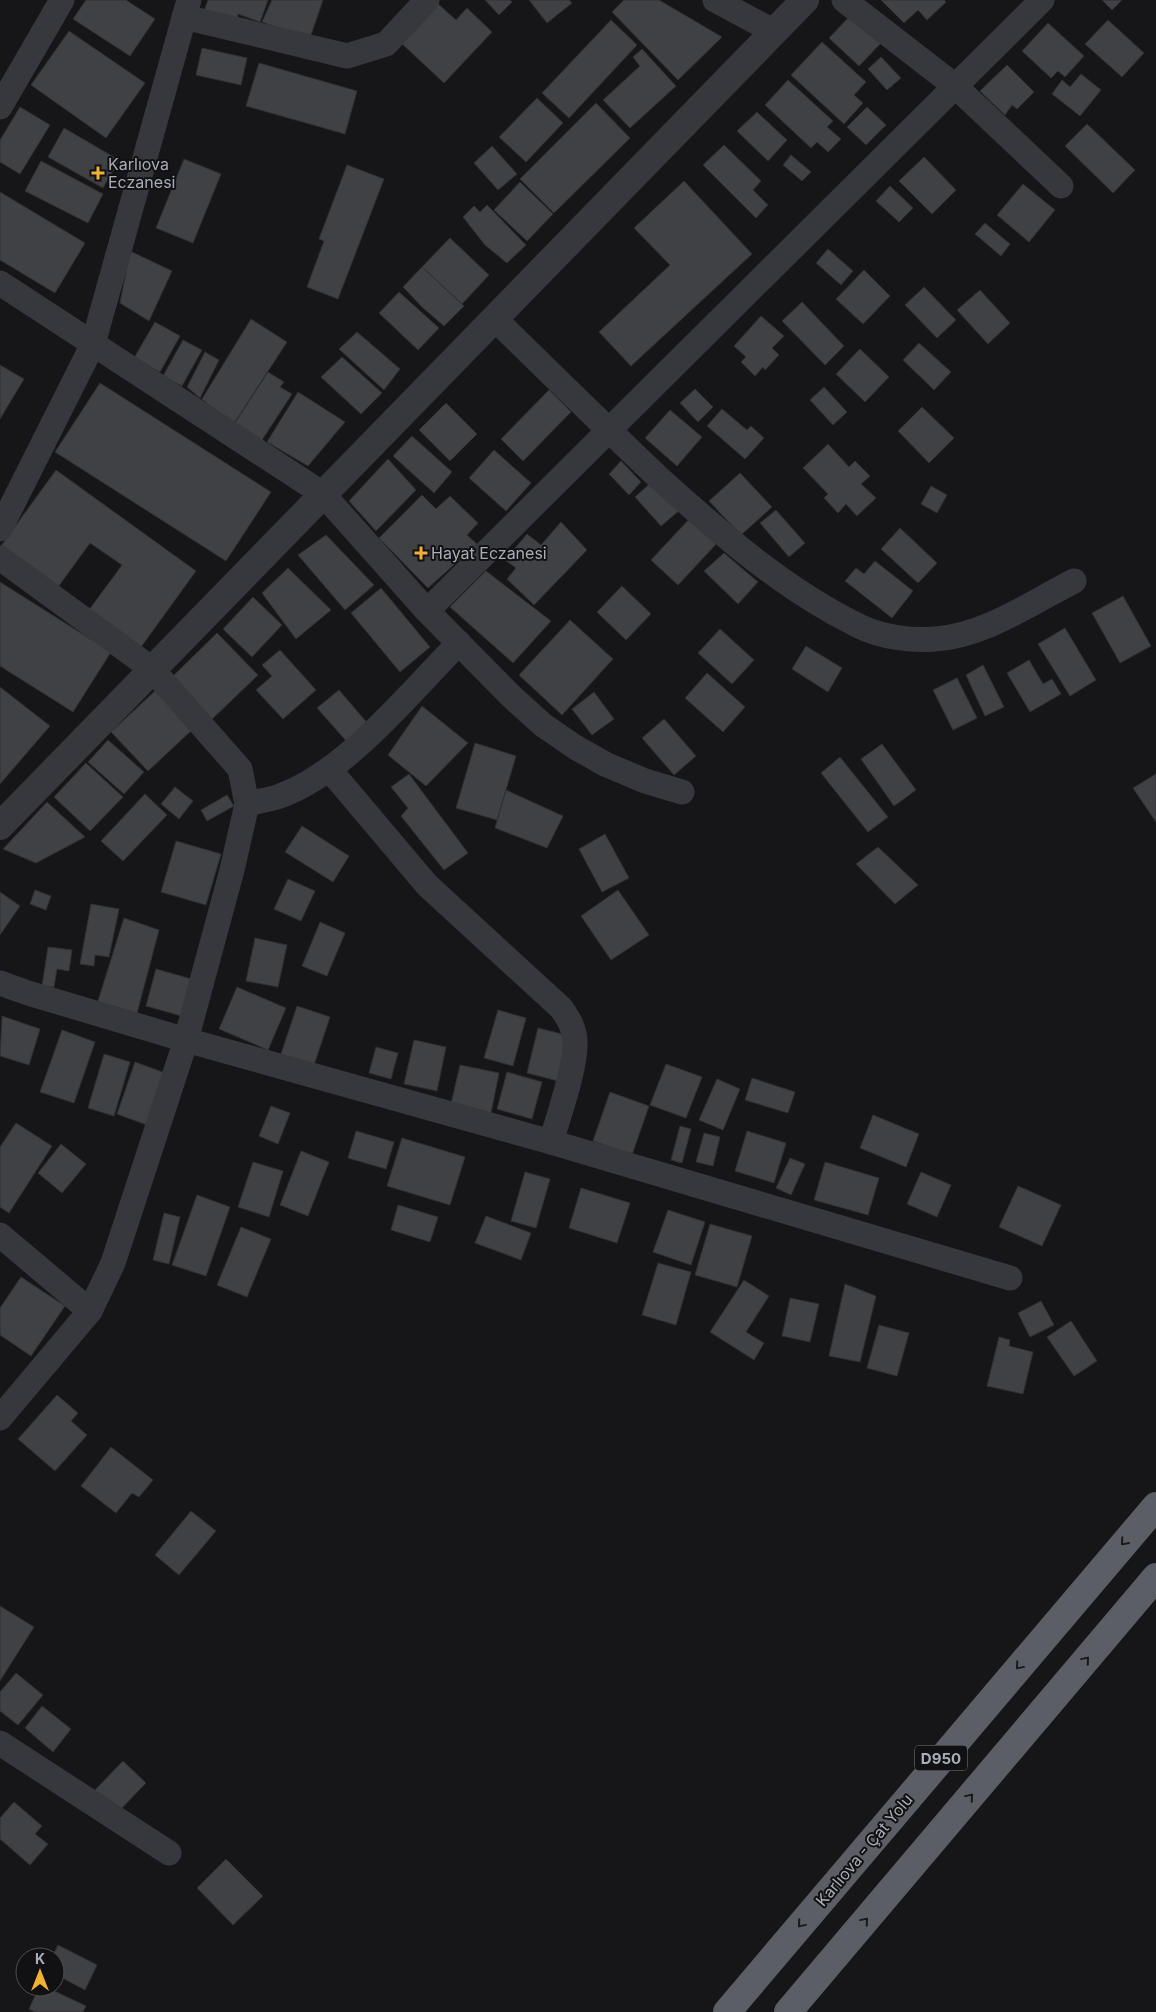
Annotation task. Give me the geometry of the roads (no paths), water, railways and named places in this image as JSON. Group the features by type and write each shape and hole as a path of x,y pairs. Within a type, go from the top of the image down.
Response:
{"highway":[{"name":"Karlıova - Çat Yolu","path":"727,2012 1156,1506"},
{"name":"D950","path":"788,2012 1156,1578"}],"street":[{"path":"0,107 62,0"},
{"path":"0,529 93,344 186,9 347,56 386,44 426,0"},
{"path":"715,0 773,31"},
{"path":"0,826 805,0"},
{"path":"844,0 955,86 1061,186"},
{"path":"427,611 1042,0"},
{"path":"0,283 323,494 427,611 512,697 543,725 575,748 605,764 645,781 682,792"},
{"path":"494,318 609,431 700,515 739,547 820,603 870,630 910,639 935,639 959,635 982,627 1074,581"},
{"path":"0,558 152,669 240,769 247,804 232,870 186,1040 113,1262 90,1311 0,1418"},
{"path":"247,804 280,796 329,769 370,733 459,643"},
{"path":"329,769 427,885 561,1008 569,1018 576,1045 574,1060 551,1142"},
{"path":"0,983 186,1040 551,1142 1010,1278"},
{"path":"0,1235 90,1311"},
{"path":"0,1743 169,1853"}],"place":[{"name":"Karlıova Eczanesi","path":"98,173"},
{"name":"Hayat Eczanesi","path":"421,553"}]}
